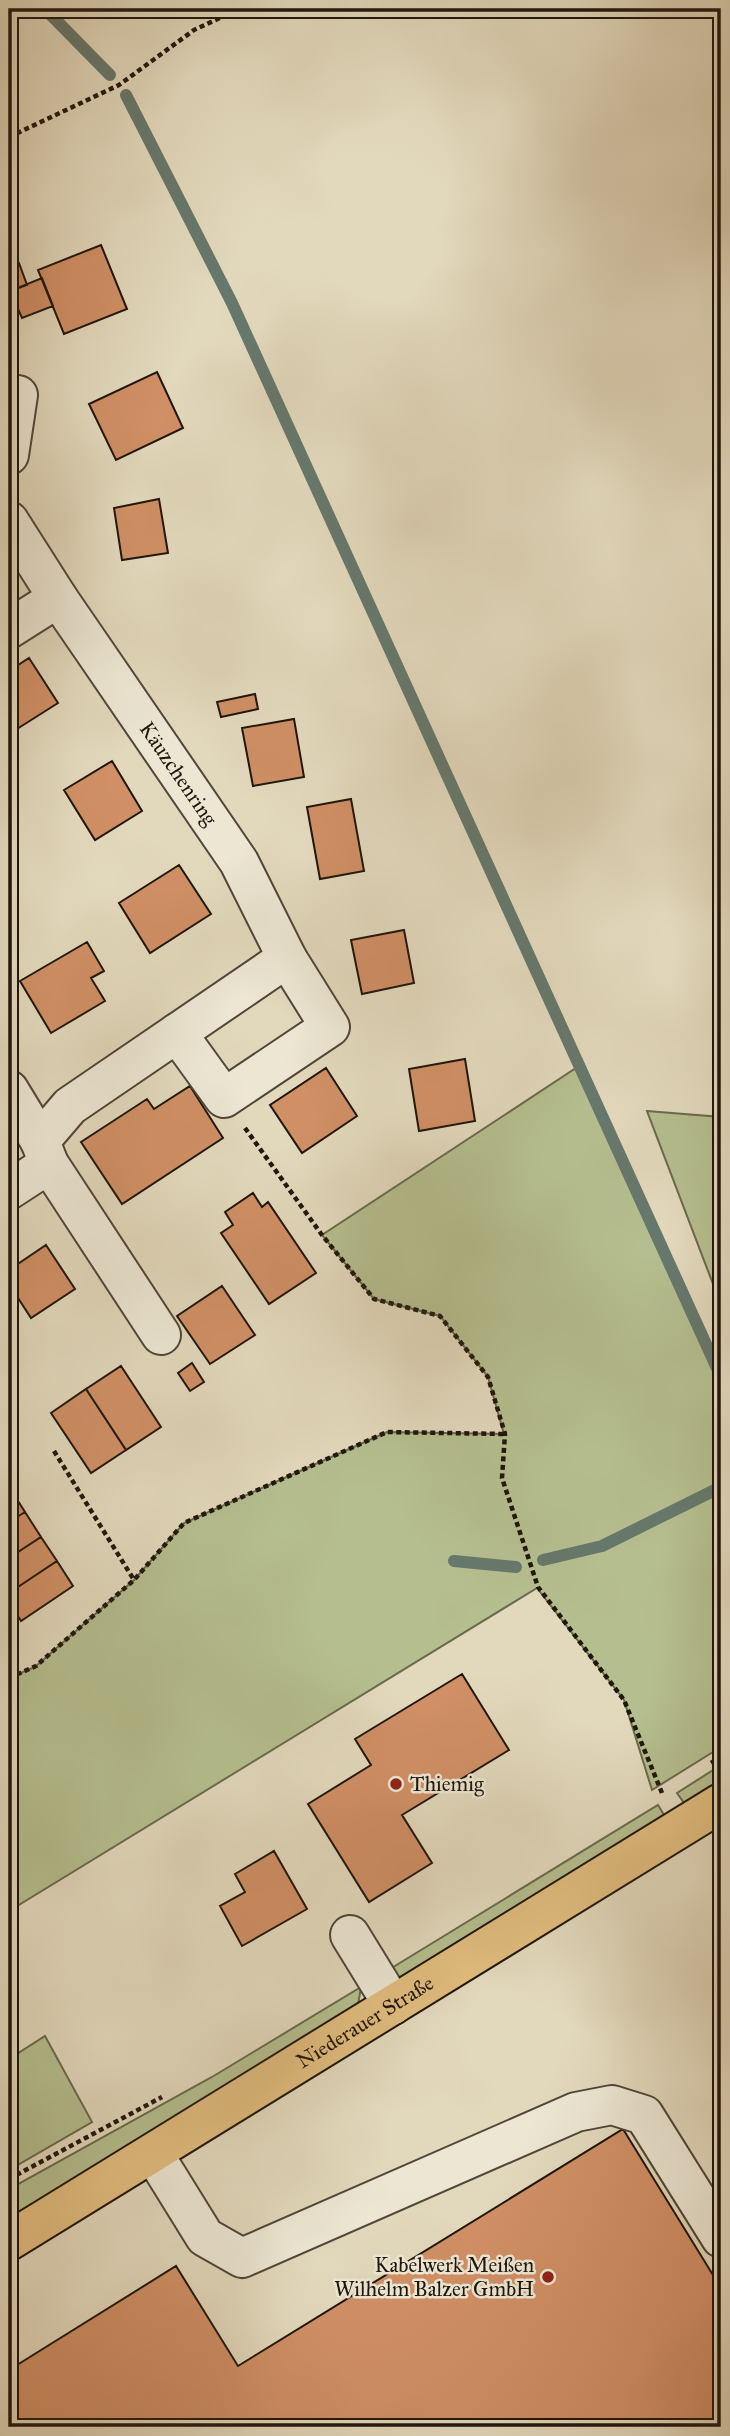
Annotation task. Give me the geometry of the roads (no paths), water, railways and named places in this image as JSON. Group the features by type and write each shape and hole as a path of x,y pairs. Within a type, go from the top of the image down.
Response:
{"main road":[{"name":"Niederauer Straße","path":"9,2241 721,1803"}],"street":[{"path":"9,454 18,395"},
{"name":"Käuzchenring","path":"9,521 58,598 239,862 287,958 330,1027 224,1098 177,1033"},
{"path":"9,629 58,598"},
{"path":"9,1190 45,1152 70,1106 287,958"},
{"path":"9,1090 161,1335"},
{"path":"350,1935 393,2005"},
{"path":"153,2153 205,2237 242,2258 576,2112 612,2105 644,2115 721,2238"}],"waterway":[{"path":"45,9 110,75"},
{"path":"126,95 232,303 721,1377"},
{"path":"543,1560 602,1546 721,1487"},
{"path":"454,1561 516,1567"}],"place":[{"name":"Thiemig","path":"396,1784"},
{"name":"Kabelwerk Meißen Wilhelm Balzer GmbH","path":"548,2277"}]}
